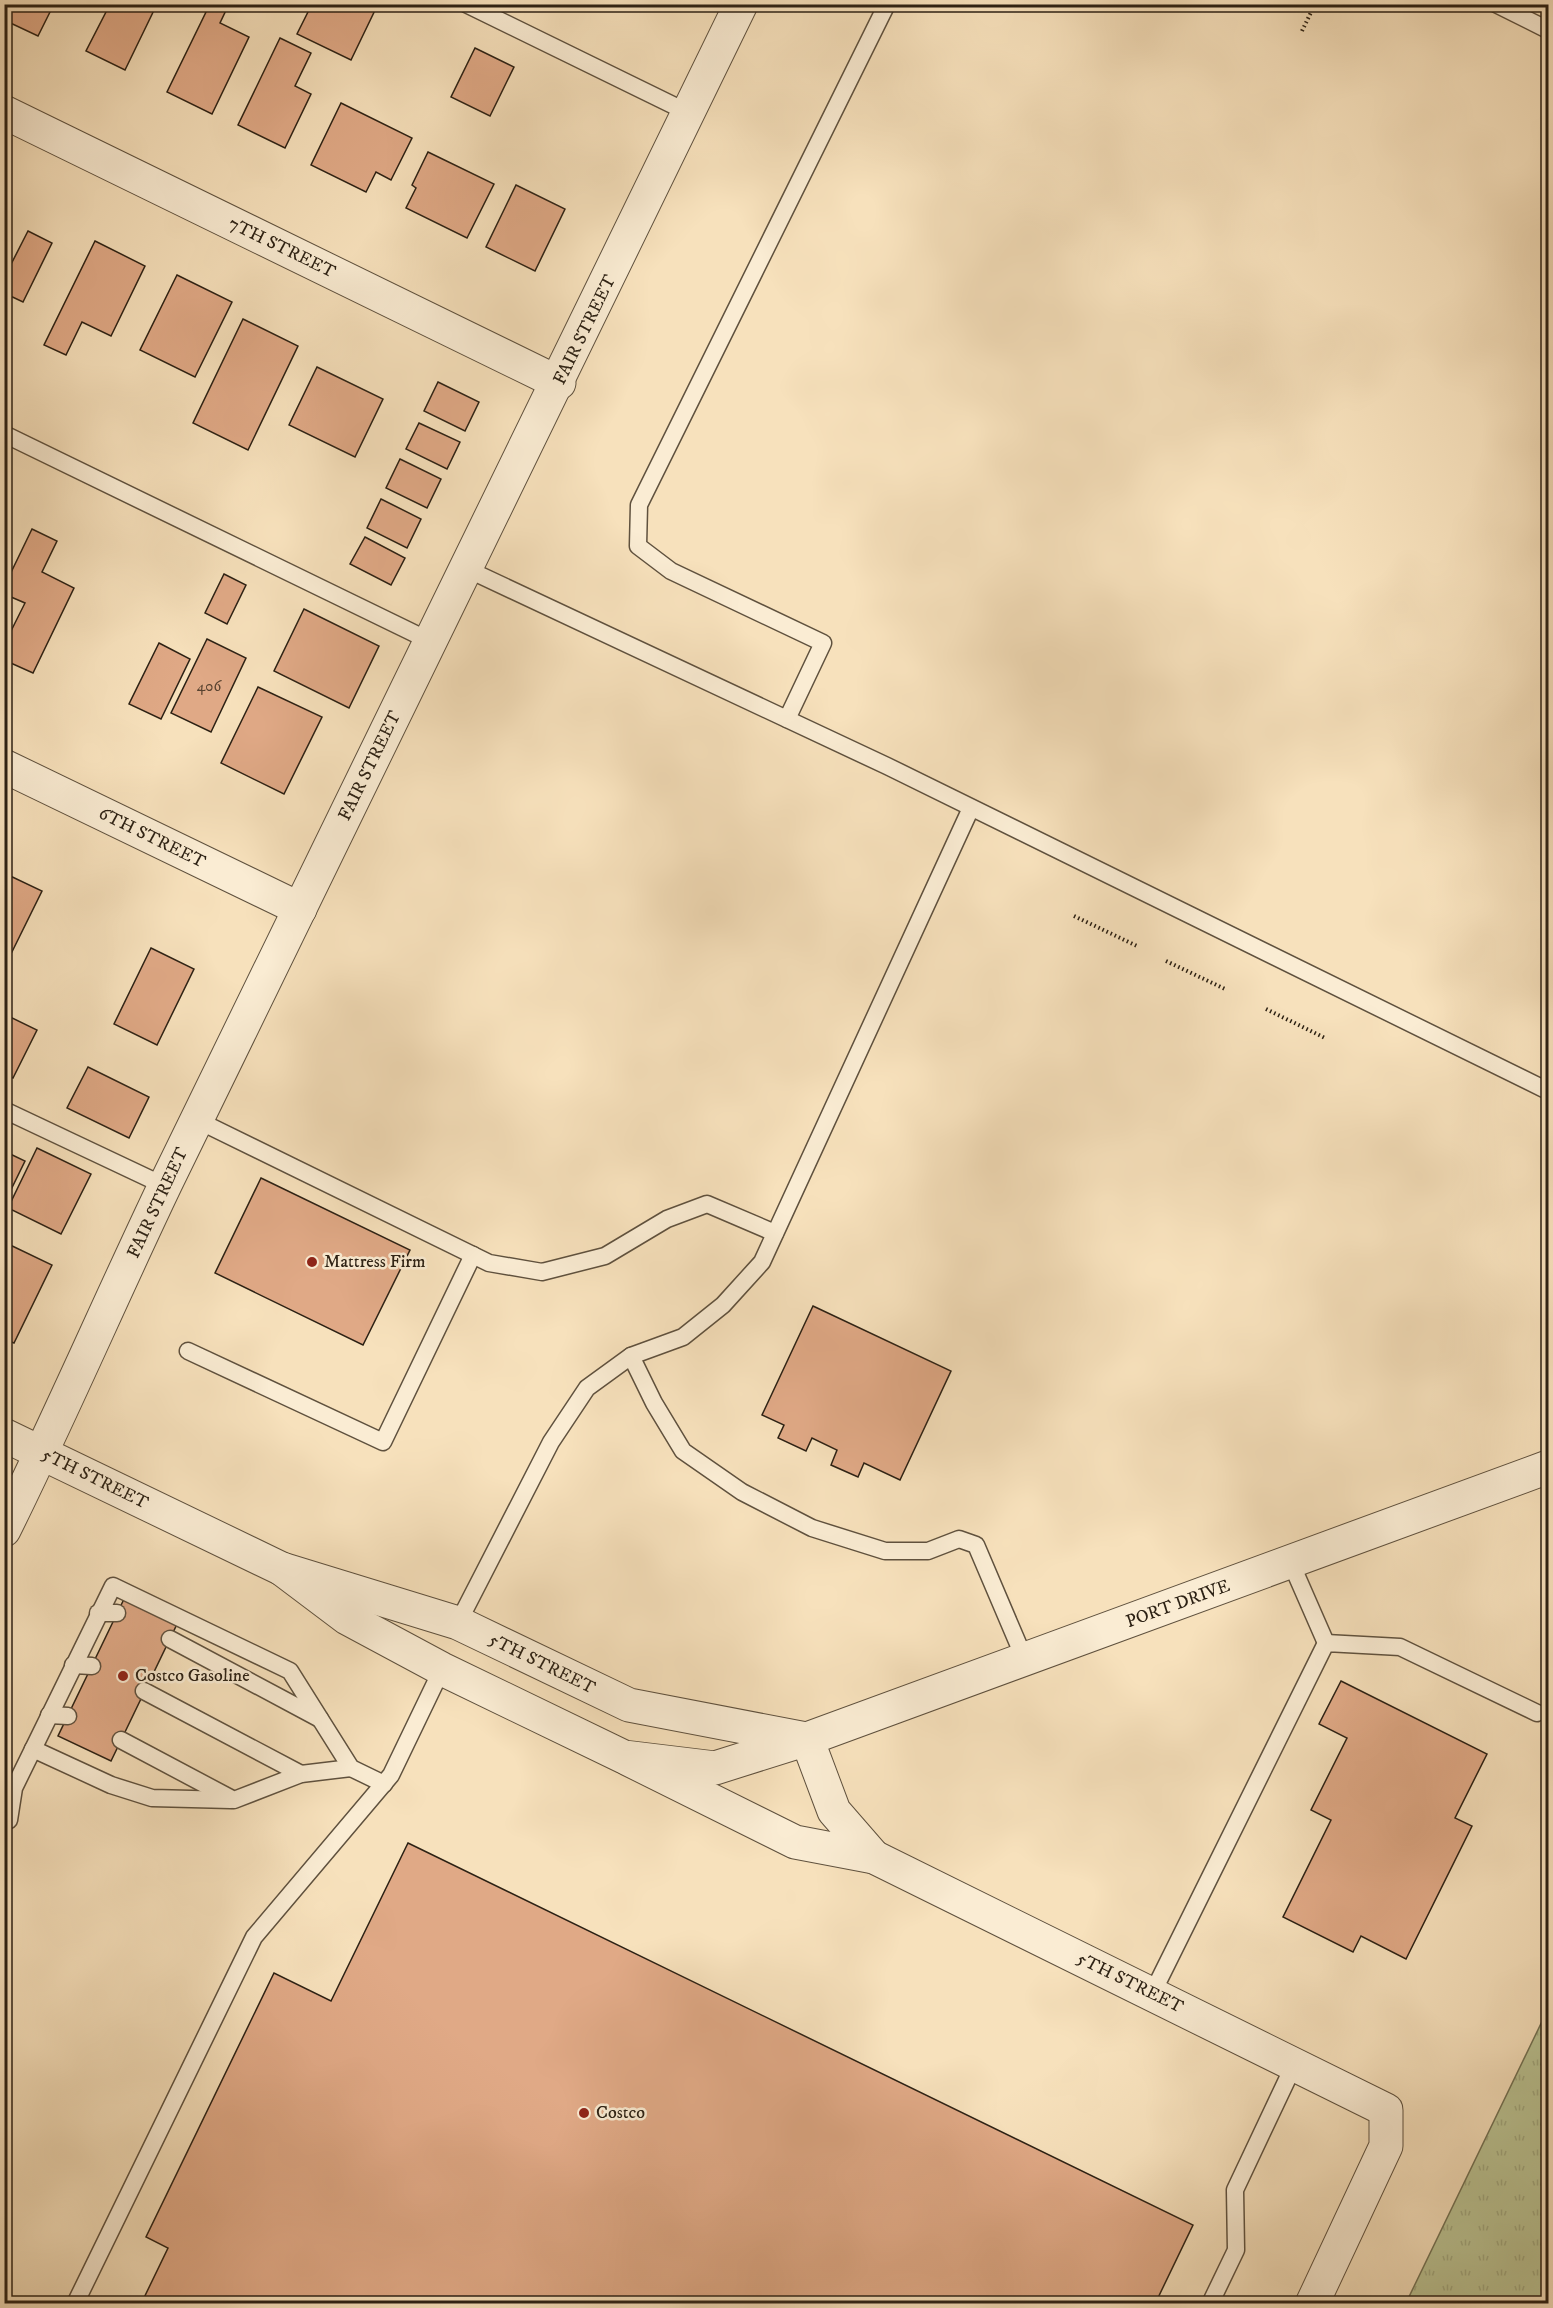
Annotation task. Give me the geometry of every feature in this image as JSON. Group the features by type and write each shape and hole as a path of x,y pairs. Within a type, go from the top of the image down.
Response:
{"street":[{"name":"FAIR STREET","path":"4,1530 42,1454 165,1186 559,384 741,4"},
{"name":"7TH STREET","path":"4,112 559,384"},
{"name":"6TH STREET","path":"4,766 300,909"},
{"name":"5TH STREET","path":"4,1435 282,1569 458,1623 629,1705 807,1739"},
{"name":"PORT DRIVE","path":"807,1739 1548,1467"},
{"name":"5TH STREET","path":"282,1569 347,1618 442,1670 795,1842 874,1857 1386,2110 1386,2146 1312,2304"},
{"name":"5TH STREET","path":"624,1757 714,1768 807,1739"},
{"name":"5TH STREET","path":"807,1739 834,1811 874,1857"}],"lane":[{"path":"466,4 689,113"},
{"path":"787,719 823,643 671,571 638,546 639,505 887,4"},
{"path":"1496,4 1548,30"},
{"path":"4,434 432,642"},
{"path":"467,569 787,719 1548,1091"},
{"path":"458,1623 551,1442 587,1388 631,1356 682,1337 723,1305 762,1262 971,808"},
{"path":"4,1110 165,1186"},
{"path":"197,1120 489,1263 542,1272 605,1256 668,1219 707,1204 775,1233"},
{"path":"188,1351 383,1442 473,1255"},
{"path":"631,1356 654,1403 683,1451 742,1492 812,1528 885,1551 928,1551 959,1539 976,1545 1025,1660"},
{"path":"1290,1563 1326,1643"},
{"path":"9,1820 14,1788 113,1586 290,1671 351,1768 384,1784"},
{"path":"98,1613 117,1613"},
{"path":"170,1639 321,1719"},
{"path":"1326,1643 1400,1647 1537,1713"},
{"path":"1152,1994 1326,1643"},
{"path":"73,1665 92,1666"},
{"path":"75,2304 254,1938 391,1775 442,1670"},
{"path":"144,1691 301,1774"},
{"path":"49,1715 68,1716"},
{"path":"121,1740 234,1800"},
{"path":"33,1749 111,1785 152,1798 234,1800 301,1774 351,1768"},
{"path":"1210,2304 1236,2250 1235,2190 1294,2065"}],"path":[{"path":"1302,31 1315,4"},
{"path":"1074,916 1137,946"},
{"path":"1166,961 1225,990"},
{"path":"1266,1009 1325,1038"}],"green space":[{"path":"1548,2009 1548,2303 1406,2303"}],"building":[{"path":"4,4 54,4 38,36 4,20"},
{"path":"101,4 157,4 125,70 86,51 108,8"},
{"path":"191,4 229,4 220,23 249,37 212,114 167,92 206,12"},
{"path":"312,4 378,4 351,60 297,34"},
{"path":"280,38 311,53 295,86 311,94 285,148 238,125"},
{"path":"475,48 514,67 490,116 451,97"},
{"path":"341,103 412,138 391,180 376,172 366,192 311,165"},
{"path":"428,152 494,184 467,238 406,208 416,188 412,185"},
{"path":"516,185 565,209 535,271 486,247"},
{"path":"28,231 52,243 23,302 4,293 4,278"},
{"path":"95,241 145,266 111,336 82,322 66,355 44,345"},
{"path":"177,275 232,302 195,377 140,350"},
{"path":"243,319 298,346 248,450 193,423"},
{"path":"317,367 383,399 355,457 289,425"},
{"path":"438,382 479,402 465,431 424,411"},
{"path":"419,423 460,442 447,469 406,449"},
{"path":"400,459 441,479 427,508 386,488"},
{"path":"381,499 421,519 407,548 367,528"},
{"path":"32,529 57,541 42,572 74,588 33,673 4,660 4,645 25,603 4,594 4,587"},
{"path":"365,537 405,558 391,585 350,564"},
{"path":"224,574 246,585 227,624 205,613"},
{"path":"304,609 379,646 349,708 274,671"},
{"path":"207,639 246,658 211,732 171,713"},
{"path":"159,643 190,659 161,719 129,704"},
{"path":"258,687 322,717 284,794 221,763"},
{"path":"4,873 42,891 4,968"},
{"path":"151,948 194,969 157,1045 114,1024"},
{"path":"4,1014 37,1030 13,1078 4,1074"},
{"path":"88,1067 149,1097 129,1138 67,1108"},
{"path":"37,1148 91,1174 61,1234 8,1208"},
{"path":"4,1151 25,1161 4,1204"},
{"name":"Mattress Firm","path":"261,1178 410,1250 363,1345 215,1273"},
{"path":"6,1243 52,1265 14,1343 4,1339"},
{"path":"813,1306 951,1371 900,1480 864,1463 858,1477 831,1465 837,1450 812,1438 806,1451 778,1438 784,1425 762,1415"},
{"path":"125,1597 178,1622 111,1761 58,1736"},
{"path":"1341,1681 1487,1754 1455,1818 1472,1826 1406,1959 1361,1936 1353,1952 1283,1917 1331,1820 1311,1810 1347,1738 1319,1724"},
{"name":"Costco","path":"408,1843 1193,2225 1155,2304 141,2304 168,2248 146,2237 274,1973 331,2001"}],"place":[{"name":"Mattress Firm","path":"312,1262"},
{"name":"Costco Gasoline","path":"123,1676"},
{"name":"Costco","path":"584,2113"}]}
